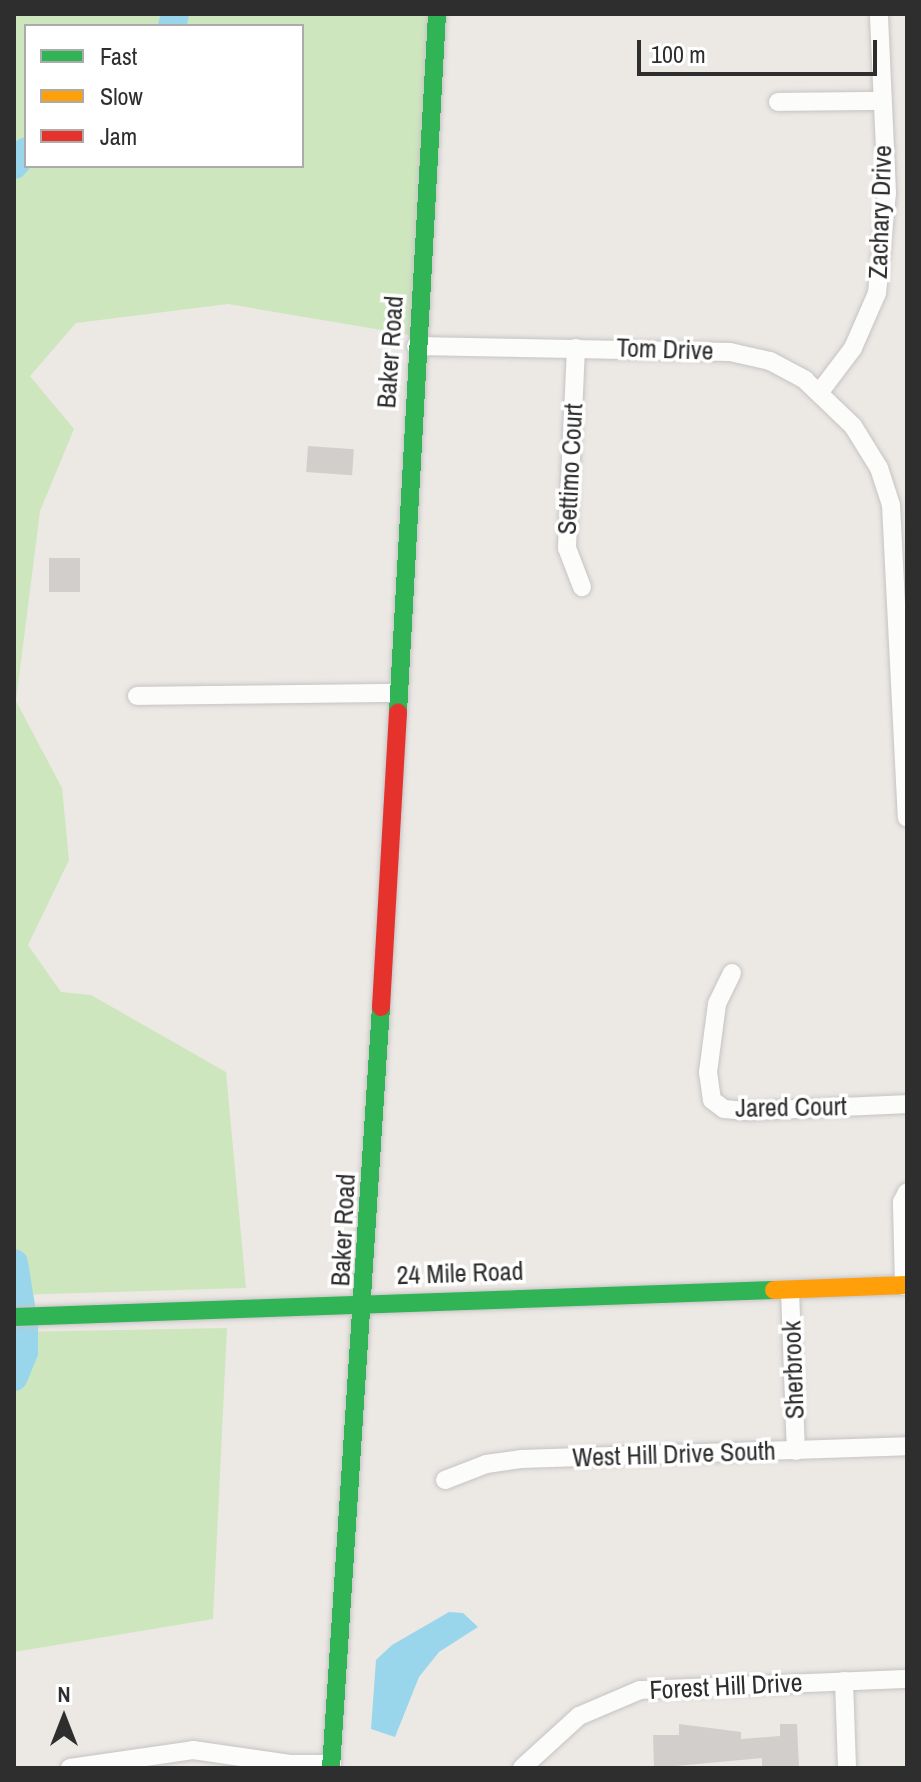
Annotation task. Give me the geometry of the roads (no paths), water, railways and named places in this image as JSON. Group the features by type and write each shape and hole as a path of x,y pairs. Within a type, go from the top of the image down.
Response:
{"street":[{"name":"Baker Road","path":"332,1766 365,1301 396,693 437,14"},
{"name":"Zachary Drive","path":"819,393 853,348 877,293 887,193 879,14"},
{"path":"778,102 882,101"},
{"name":"Tom Drive","path":"416,346 730,352 770,361 819,393 853,426 879,468 891,505 907,818"},
{"name":"Settimo Court","path":"576,348 567,548 582,587"},
{"path":"137,696 396,693"},
{"name":"Jared Court","path":"732,973 717,1004 708,1072 712,1100 724,1109 748,1111 907,1104"},
{"path":"906,1286 902,1202 907,1192"},
{"name":"24 Mile Road","path":"14,1317 365,1301 906,1286"},
{"name":"Sherbrook","path":"790,1290 796,1451"},
{"name":"West Hill Drive South","path":"445,1480 486,1464 521,1459 907,1446"},
{"name":"Forest Hill Drive","path":"522,1768 579,1716 640,1690 907,1679"},
{"path":"844,1681 847,1768"},
{"path":"70,1768 193,1750 332,1766"}],"water":[{"path":"449,1612 463,1613 478,1627 439,1652 419,1677 395,1737 371,1729 376,1660 392,1645"}],"waterway":[{"path":"172,24 175,14"},
{"path":"14,165 24,153"},
{"path":"14,1263 24,1325 24,1352 14,1377"}]}
